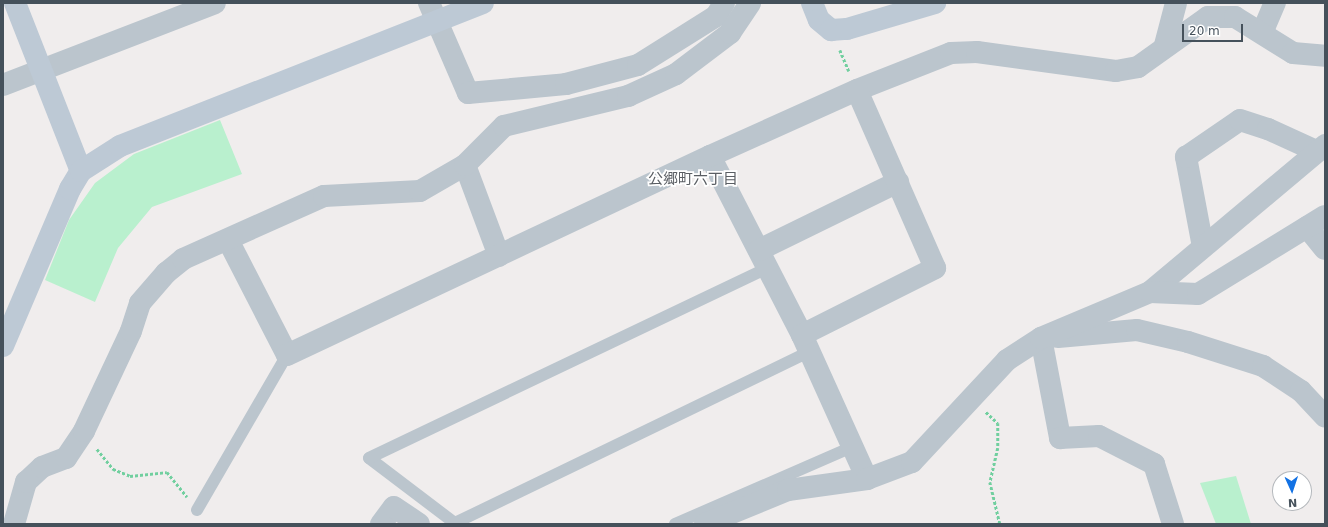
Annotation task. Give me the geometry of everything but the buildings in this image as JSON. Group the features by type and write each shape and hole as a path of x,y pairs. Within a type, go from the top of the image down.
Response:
{"street":[{"path":"15,3 40,70 81,171"},
{"path":"3,86 40,70 215,3"},
{"path":"3,346 70,189 81,171 120,146 433,12 482,3"},
{"path":"433,12 468,93 566,84 638,65 716,16 724,3"},
{"path":"14,524 26,482 42,467 66,458 84,431 140,303 166,273 183,259 324,196 420,190 465,165 504,126 628,96 676,74 730,33 750,3"},
{"path":"812,3 819,20 831,30 847,29 936,3"},
{"path":"1165,45 1176,3"},
{"path":"1262,33 1275,3"},
{"path":"228,240 287,355 710,156 857,90 951,53 977,52 1116,71 1138,67 1165,45 1208,17 1235,17 1293,53 1325,56"},
{"path":"806,343 935,268 857,90"},
{"path":"705,524 740,516 788,490 866,479 912,462 1007,360 1041,338 1150,292 1320,148 1240,120 1186,157 1202,247"},
{"path":"710,156 806,343 866,479"},
{"path":"465,165 499,256"},
{"path":"764,259 898,182"},
{"path":"1150,292 1198,294 1316,221 1325,249"},
{"path":"1041,338 1137,330 1188,342 1263,366 1300,392 1325,416"},
{"path":"1041,338 1060,438 1098,436 1154,464 1173,524"},
{"path":"381,524 394,507 419,524"}],"lane":[{"path":"764,259 368,458 456,523 806,343"},
{"path":"197,510 287,355"},
{"path":"675,524 852,447"}],"path":[{"path":"831,30 857,90"},
{"path":"969,400 998,423 998,448 990,482 1000,524"},
{"path":"84,431 113,469 130,476 167,472 197,510"}],"green space":[{"path":"220,120 242,174 152,207 118,248 95,302 45,280 69,220 95,183 134,154"},
{"path":"1236,476 1251,524 1216,524 1200,483"}],"district":[{"name":"公郷町六丁目","path":"693,180"}]}
